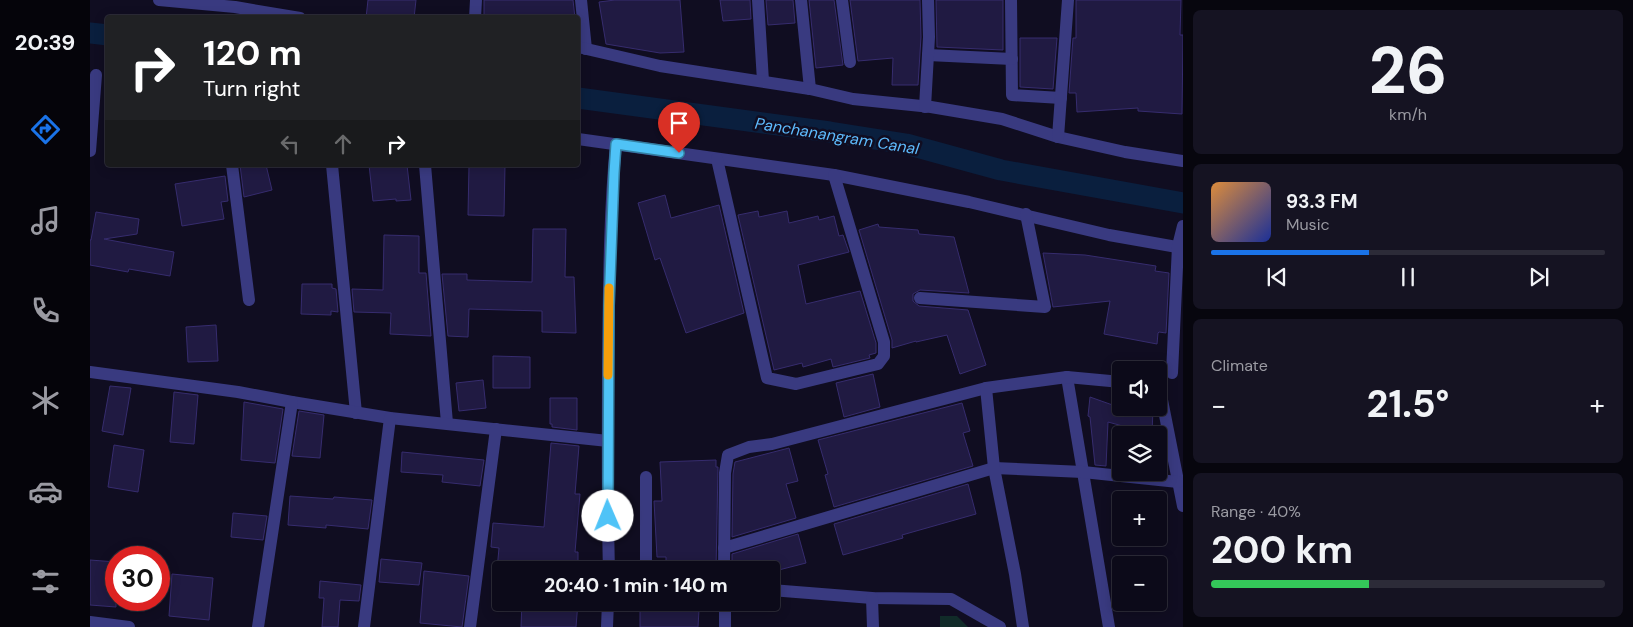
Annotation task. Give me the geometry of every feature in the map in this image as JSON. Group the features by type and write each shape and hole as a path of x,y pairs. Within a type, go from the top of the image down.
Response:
{"street":[{"path":"159,0 186,1 282,15"},
{"path":"475,15 476,0"},
{"path":"581,0 582,48 660,66 810,89 853,99 924,107 1002,119 1058,137 1125,152 1183,161"},
{"path":"758,0 763,81"},
{"path":"802,0 810,89"},
{"path":"842,0 850,62"},
{"path":"924,107 929,37 928,0"},
{"path":"1011,0 1012,95 1061,98"},
{"path":"1058,137 1068,0"},
{"path":"928,55 1012,59"},
{"path":"90,150 98,76"},
{"path":"580,139 834,175 1026,214 1108,235 1180,247"},
{"path":"609,561 607,498 609,306 616,144"},
{"path":"717,159 767,378 796,384 878,364 884,356 884,342 834,175"},
{"path":"232,167 249,300"},
{"path":"332,167 356,413"},
{"path":"425,167 446,423"},
{"path":"920,298 1045,307 1026,214"},
{"path":"1172,373 1183,226"},
{"path":"90,372 238,392 390,418 608,441"},
{"path":"724,561 724,473 728,455 749,447 772,444 986,388 1067,377 1112,381"},
{"path":"1067,377 1109,627"},
{"path":"986,388 994,468 1015,574 1023,627"},
{"path":"258,627 292,402"},
{"path":"1165,416 1183,506"},
{"path":"364,627 390,418"},
{"path":"470,627 496,429"},
{"path":"724,548 994,468 1083,472 1178,482"},
{"path":"646,477 646,561"},
{"path":"780,591 872,598 951,599 1000,627"},
{"path":"872,598 873,627"},
{"path":"607,627 608,611"},
{"path":"725,611 725,627"},
{"path":"90,622 129,627"}],"green space":[{"path":"940,616 957,616 968,627 940,627"}],"building":[{"path":"368,0 416,0 414,15 366,15"},
{"path":"484,0 573,0 575,15 535,15 484,15"},
{"path":"615,0 680,0 684,52 660,53 606,44 599,2"},
{"path":"720,0 750,0 751,19 723,21"},
{"path":"766,0 793,0 795,23 768,25"},
{"path":"809,0 834,0 843,65 816,68"},
{"path":"850,0 920,0 921,37 918,85 892,85 893,58 858,61"},
{"path":"936,0 1003,0 1003,50 937,47"},
{"path":"1076,0 1181,0 1180,35 1183,35 1182,114 1138,111 1138,108 1077,112 1076,93 1069,93 1073,38 1076,38"},
{"path":"1020,38 1057,38 1053,89 1020,87"},
{"path":"240,167 266,167 272,190 244,197"},
{"path":"369,167 407,167 411,200 373,201"},
{"path":"469,167 505,167 504,216 468,215"},
{"path":"225,176 228,201 221,202 224,219 182,226 175,184"},
{"path":"665,195 671,218 719,205 744,313 686,333 660,258 655,260 638,203"},
{"path":"758,211 759,217 787,211 789,223 818,216 819,220 834,216 839,236 843,235 849,252 798,265 806,304 860,291 876,343 876,353 869,355 870,358 833,367 831,359 803,367 802,363 774,370 738,215"},
{"path":"96,212 139,219 137,234 104,239 174,252 170,276 129,269 128,272 90,265 90,240"},
{"path":"878,224 879,227 918,230 919,234 954,237 969,293 920,290 913,294 913,301 919,306 968,310 986,365 960,374 947,335 892,348 892,340 859,230"},
{"path":"533,229 566,229 565,277 574,277 576,333 542,332 542,311 469,309 468,337 448,336 442,274 467,274 467,280 532,282"},
{"path":"384,235 419,236 419,273 426,273 431,336 390,334 391,313 354,312 352,289 383,290"},
{"path":"1043,253 1085,255 1156,266 1155,271 1169,273 1166,333 1158,333 1157,344 1104,334 1110,301 1053,307"},
{"path":"302,284 332,284 332,288 336,289 338,312 331,311 331,315 301,314"},
{"path":"216,325 218,361 188,362 186,327"},
{"path":"493,356 530,357 530,388 493,388"},
{"path":"873,374 880,407 844,417 836,383"},
{"path":"483,380 486,408 459,411 456,383"},
{"path":"110,386 131,388 123,435 102,431"},
{"path":"174,392 198,395 194,444 170,442"},
{"path":"1090,397 1112,405 1112,416 1153,416 1152,426 1123,426 1108,422 1106,466 1095,465 1090,417 1088,416"},
{"path":"550,398 577,398 577,430 552,427 552,424 550,424"},
{"path":"244,402 283,409 275,463 241,460"},
{"path":"962,403 970,431 963,433 973,466 834,507 825,475 828,474 818,440"},
{"path":"299,411 324,415 320,458 292,456"},
{"path":"551,443 579,446 575,494 580,494 575,552 578,552 578,561 498,561 499,548 491,547 493,523 544,527"},
{"path":"114,445 144,450 138,492 108,487"},
{"path":"789,448 798,481 786,484 796,518 732,537 733,474 735,462"},
{"path":"402,452 484,460 480,486 442,482 443,475 401,472"},
{"path":"716,460 716,467 718,467 716,561 666,561 666,557 657,557 654,501 662,501 660,462"},
{"path":"968,484 976,514 902,535 903,538 843,555 834,524"},
{"path":"290,496 372,500 368,529 326,525 326,528 288,525"},
{"path":"233,513 267,516 263,540 231,537"},
{"path":"798,534 806,563 780,570 780,561 732,561 732,554"},
{"path":"381,559 422,563 419,585 379,582"},
{"path":"90,560 105,561 105,606 90,605"},
{"path":"424,571 469,576 462,627 420,623"},
{"path":"172,574 213,578 209,620 169,616"},
{"path":"320,581 361,585 359,601 340,600 338,627 322,627 324,598 319,598"},
{"path":"522,611 577,611 576,627 521,627"},
{"path":"640,611 699,611 698,627 640,627"}],"waterway":[{"name":"Panchanangram Canal","path":"90,33 105,35"},
{"name":"Panchanangram Canal","path":"580,98 906,144 1001,170 1183,203"}],"slow traffic":[{"path":"608,375 609,288"}],"route":[{"path":"608,516 609,306 616,144 679,153"}]}
